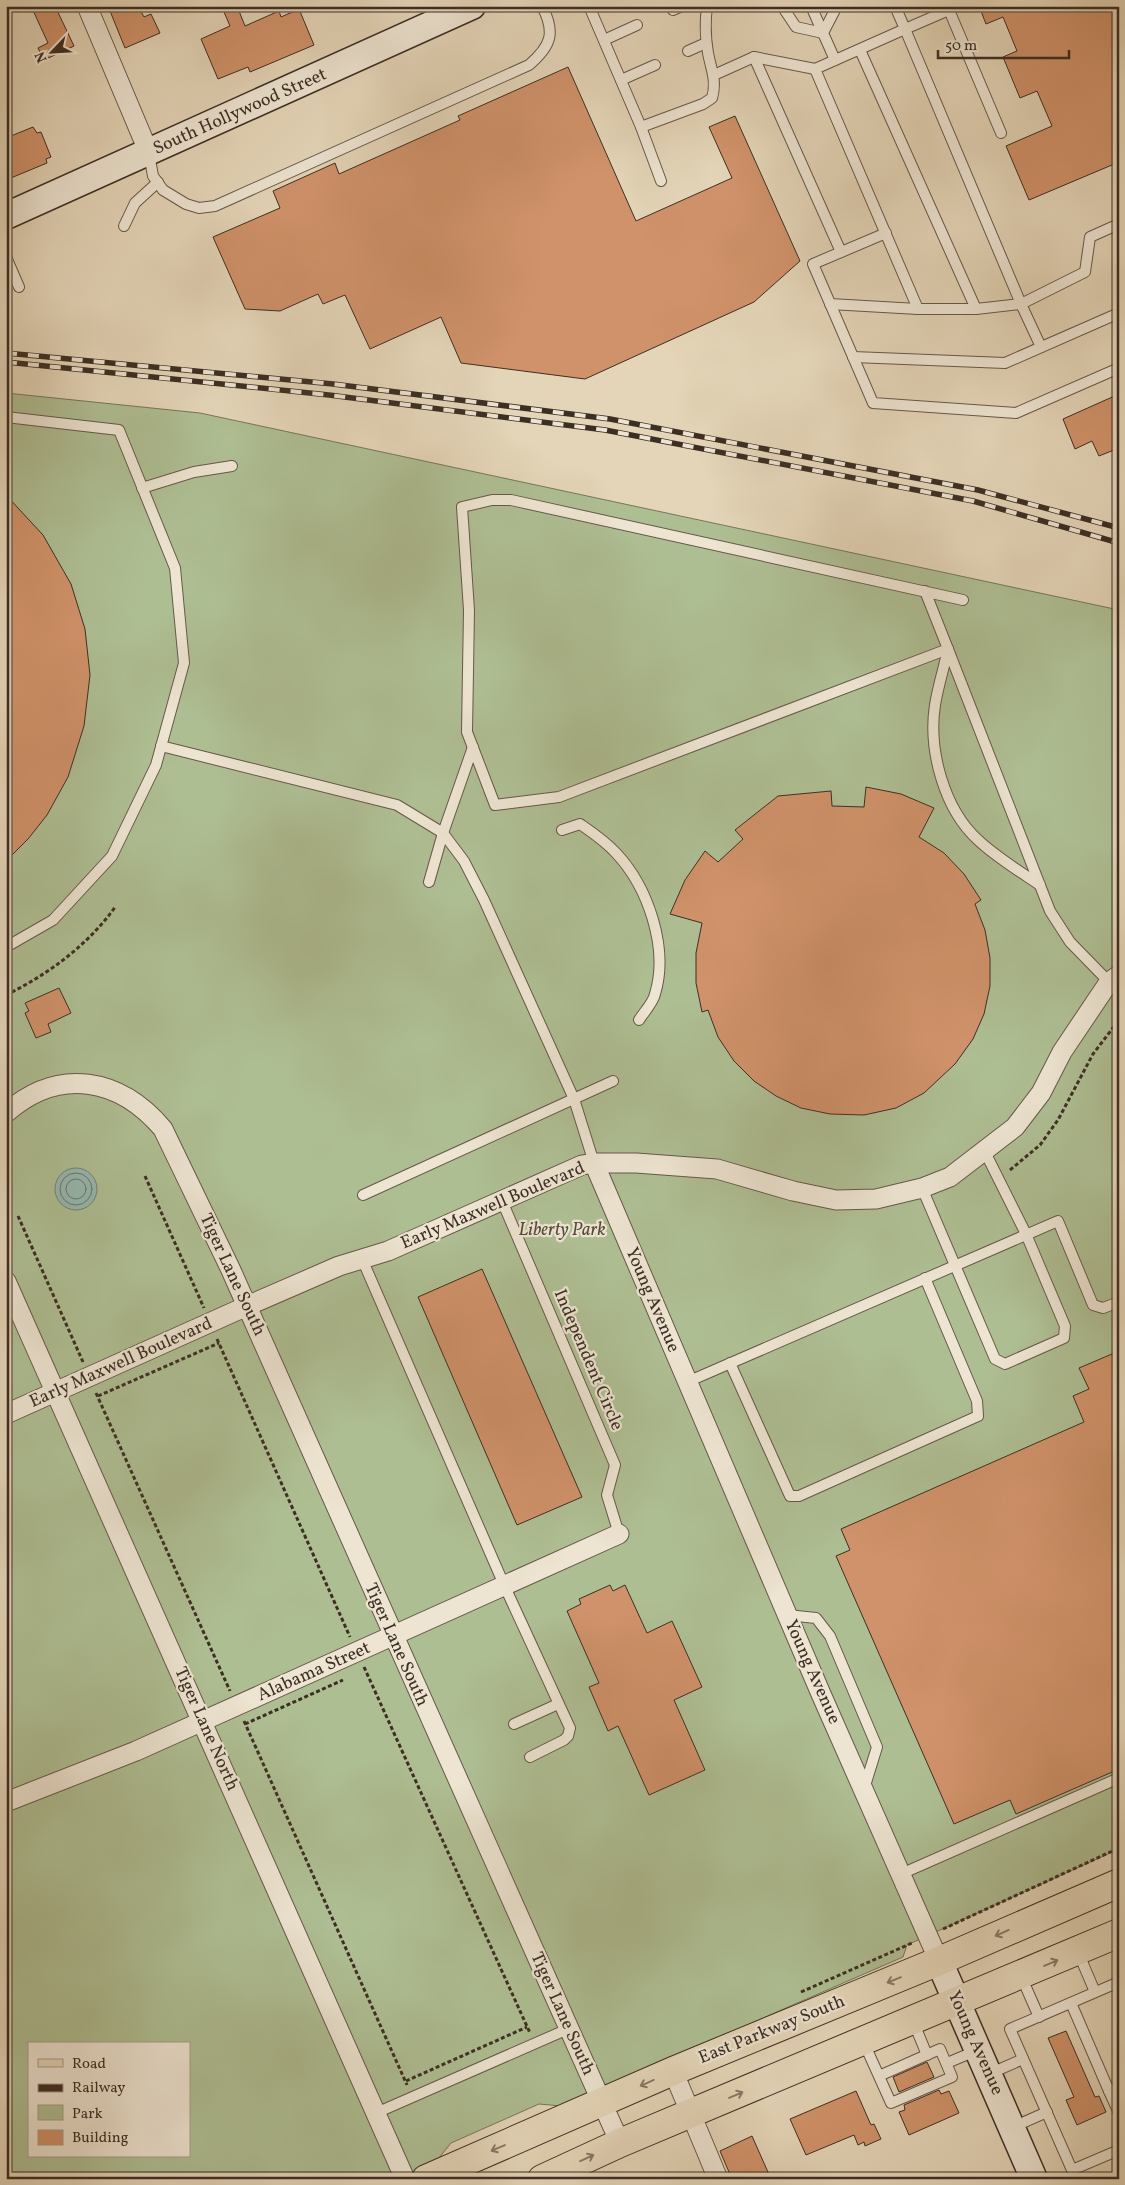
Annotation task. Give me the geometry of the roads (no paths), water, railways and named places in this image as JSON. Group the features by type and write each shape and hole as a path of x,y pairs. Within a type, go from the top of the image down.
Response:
{"main road":[{"name":"South Hollywood Street","path":"6,216 472,6"},
{"name":"East Parkway South","path":"426,2179 673,2071 939,1961 1111,1885"},
{"path":"542,2179 620,2143 1021,1976 1119,1933"},
{"name":"Young Avenue","path":"939,1961 1013,2127 1034,2179"}],"street":[{"path":"87,6 149,153"},
{"name":"Early Maxwell Boulevard","path":"6,1414 246,1306 339,1266 388,1251 582,1165 594,1163 636,1164 718,1169 793,1191 836,1200 876,1199 922,1188 950,1176 1015,1127 1041,1093 1062,1052 1114,978"},
{"name":"Tiger Lane South","path":"6,1112 36,1092 55,1086 75,1084 96,1085 116,1091 139,1104 163,1129 173,1146 246,1306 620,2143"},
{"name":"Young Avenue","path":"594,1163 787,1615 939,1961"},
{"name":"Tiger Lane North","path":"6,1280 405,2179"},
{"name":"Alabama Street","path":"6,1802 136,1751 505,1587 619,1534"},
{"path":"673,2071 718,2179"}],"lane":[{"path":"149,153 153,176 163,190 186,204 199,208 215,206 529,65 548,46 550,32 542,6"},
{"path":"589,6 641,127 660,181"},
{"path":"641,127 703,104 712,98 715,87 714,75 704,26 707,6"},
{"path":"782,6 796,27 824,33"},
{"path":"810,6 835,60"},
{"path":"824,33 837,6"},
{"path":"895,6 1020,304 1041,347"},
{"path":"714,75 754,56 815,69 949,10 1001,133"},
{"path":"604,40 637,25"},
{"path":"688,51 706,43"},
{"path":"860,50 976,310"},
{"path":"754,56 842,252"},
{"path":"621,80 655,65"},
{"path":"815,69 918,309"},
{"path":"124,226 135,203 158,182"},
{"path":"830,304 976,310 1020,304 1084,272 1090,237 1119,224"},
{"path":"886,233 813,264 874,403 1016,413 1119,368"},
{"path":"6,257 19,287"},
{"path":"853,357 1005,363 1119,313"},
{"path":"6,417 119,430 175,568 184,663 156,765 112,856 53,920 6,947"},
{"path":"142,488 194,472 232,466"},
{"path":"948,649 559,797 495,805 467,732 469,610 462,507 492,500 511,500 963,600"},
{"path":"925,591 1050,911 1070,942 1114,978"},
{"path":"948,649 935,706 933,738 941,776 956,812 977,839 1040,886"},
{"path":"161,746 398,805 443,833 464,861 484,900 574,1099 594,1163"},
{"path":"429,882 443,833 473,747"},
{"path":"562,830 580,824 611,848 638,883 651,915 660,959 655,996 639,1020"},
{"path":"364,1195 613,1081"},
{"path":"922,1188 995,1359 1005,1364 1064,1338 1065,1326 1026,1234 984,1150"},
{"name":"Independent Circle","path":"502,1201 615,1465 606,1495 619,1534"},
{"path":"687,1382 1058,1221 1093,1305 1104,1308 1119,1302"},
{"path":"362,1259 505,1587 570,1728 568,1736 564,1740 530,1757"},
{"path":"730,1363 790,1496 798,1496 808,1492 978,1416 977,1401 925,1278"},
{"path":"787,1615 816,1618 830,1636 878,1747 864,1789"},
{"path":"514,1724 558,1704"},
{"path":"901,1874 1119,1778"},
{"path":"1078,1951 1095,1992"},
{"path":"1021,1976 1038,2016"},
{"path":"1119,1982 1010,2029 1072,2170 1119,2150"},
{"path":"1071,2003 1114,2090 1119,2113"},
{"path":"913,2021 927,2055"},
{"path":"376,2113 568,2029"},
{"path":"864,2042 890,2103 952,2077 940,2049 879,2076"},
{"path":"946,2063 978,2050"},
{"path":"988,2074 1023,2059"},
{"path":"1013,2127 1046,2112"}],"water":[{"path":"80,1168 88,1171 94,1177 97,1189 94,1201 88,1207 72,1210 64,1207 58,1201 55,1185 58,1177 64,1171"}],"railway":[{"path":"6,353 333,384 610,419 978,490 1119,528"},
{"path":"6,362 329,395 605,430 973,501 1119,543"}],"park label":[{"name":"Liberty Park","path":"562,1230"}]}
